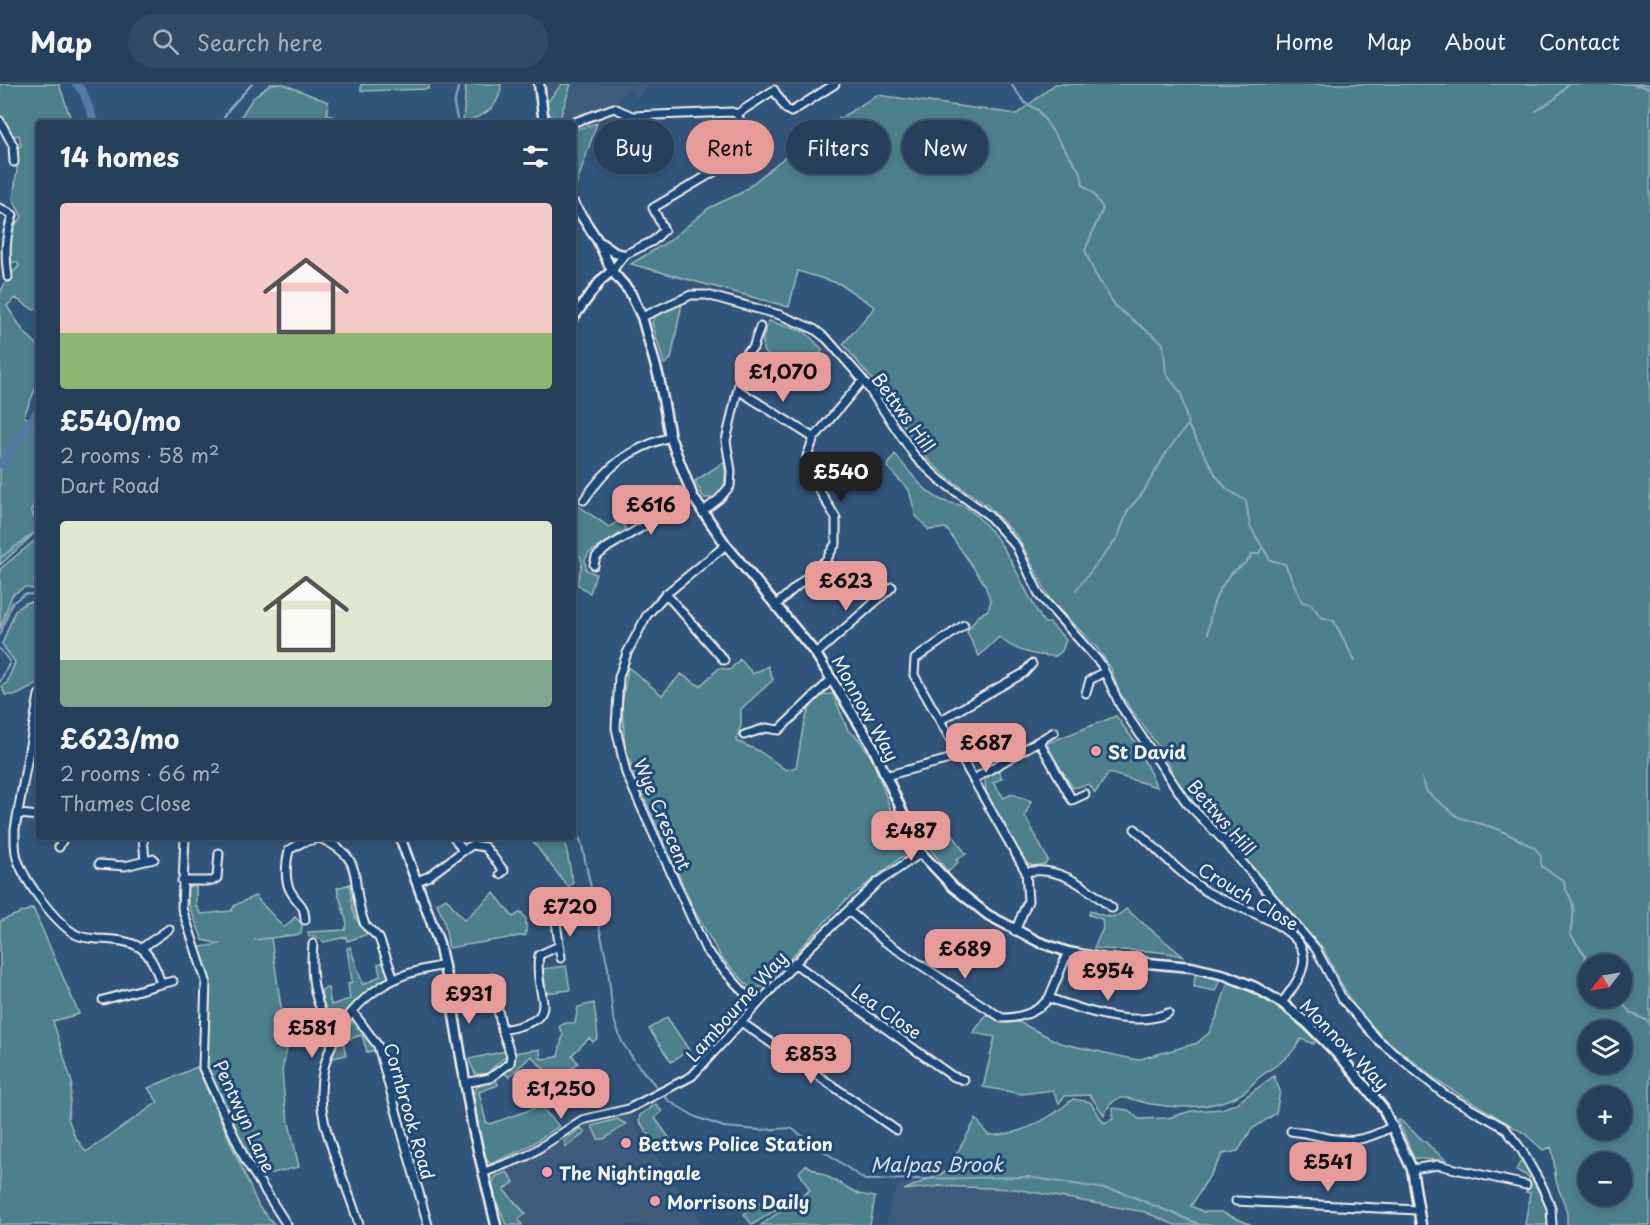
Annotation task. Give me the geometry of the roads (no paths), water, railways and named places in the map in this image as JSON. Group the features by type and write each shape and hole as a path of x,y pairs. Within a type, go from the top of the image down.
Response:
{"street":[{"path":"539,84 544,120"},
{"path":"737,114 772,87 786,110 791,112 836,84"},
{"path":"576,122 614,108 632,116 732,112 737,114 752,147 749,151 653,208 664,230 653,241 624,255 612,271 576,306"},
{"path":"0,122 13,145 14,162"},
{"path":"0,208 13,215 7,230 5,254 8,277"},
{"name":"Monnow Way","path":"576,208 598,241 612,271 630,292 642,317 659,378 670,437 693,497 726,545 816,654 872,745 921,853 969,900 1015,931 1068,952 1105,959 1206,970 1240,980 1282,1003 1308,1024 1345,1062 1372,1093 1393,1126 1412,1168 1421,1225"},
{"path":"598,241 615,253 624,255"},
{"name":"Bettws Hill","path":"642,317 699,294 780,315 814,329 827,339 863,380 916,458 988,516 1016,546 1040,596 1088,649 1104,672 1120,705 1154,751 1186,802 1224,841 1316,949 1343,1000 1371,1032 1444,1094 1505,1128 1521,1149 1542,1188 1551,1208 1552,1225"},
{"path":"702,512 719,499 729,486 731,471 726,441 746,353 753,348 760,327"},
{"path":"777,604 826,560 836,543 837,518 809,473 807,456 814,438 863,380"},
{"path":"738,390 814,438"},
{"path":"584,500 601,476 622,457 646,444 670,437"},
{"path":"594,565 596,557 608,547 693,497"},
{"name":"Wye Crescent","path":"726,545 666,594 647,615 637,631 619,677 616,728 626,773 706,950 756,1005"},
{"path":"816,654 892,587"},
{"path":"666,594 724,660"},
{"path":"964,625 954,634 921,654 913,666 914,675 1026,872 1028,901 1015,931"},
{"path":"941,720 1024,673 1032,664"},
{"path":"1086,693 1090,680 1104,672"},
{"path":"744,735 766,728 779,730 832,679"},
{"path":"36,714 14,845 24,873 54,916 75,935 130,942 143,947 150,954 161,984"},
{"path":"974,779 1054,732"},
{"path":"1039,741 1072,800 1085,794"},
{"path":"885,776 961,756"},
{"path":"28,764 36,764"},
{"path":"19,814 36,816"},
{"name":"Crouch Close","path":"1135,829 1202,889 1273,923 1300,946 1304,961 1301,974 1282,1003"},
{"path":"59,848 63,840"},
{"path":"143,840 145,861"},
{"name":"Pentwyn Lane","path":"184,840 182,908 206,981 203,1068 246,1161 286,1225"},
{"path":"305,920 304,907 289,890 286,863 289,850 315,840"},
{"path":"324,840 340,848 351,858 365,925 379,938 394,979"},
{"path":"401,840 418,880 444,964 473,1129 485,1173 488,1200 496,1225"},
{"path":"456,840 463,850"},
{"path":"418,880 429,876 472,844 485,847 504,871 500,874"},
{"path":"182,881 212,881 217,878 219,853"},
{"name":"Lambourne Way","path":"485,1173 527,1156 582,1120 628,1109 667,1090 702,1068 794,963 877,883 921,853"},
{"path":"105,873 101,865 125,866 154,859"},
{"path":"1026,872 1039,869 1082,883 1112,908"},
{"path":"849,911 884,941 1002,1018 1018,1018 1036,1010 1049,998 1068,952"},
{"path":"556,922 561,958"},
{"path":"143,947 169,929"},
{"path":"314,944 311,960 321,1014 330,1025 339,1030"},
{"path":"502,1030 527,1025 539,1017 543,1004 539,955 559,946"},
{"name":"Lea Close","path":"794,963 952,1076 964,1080"},
{"path":"359,1225 330,1145 323,1117 320,1088 324,1064 339,1030 352,1012 370,994 394,979 444,964"},
{"path":"465,1083 490,1078 510,1063 511,1055 502,1030 492,978"},
{"path":"103,1000 173,981"},
{"path":"116,986 119,995"},
{"path":"1049,998 1103,1014 1132,1018 1158,1018 1168,1013"},
{"name":"Cornbrook Road","path":"352,1012 378,1046 428,1225"},
{"path":"741,1022 896,1130"},
{"path":"1291,1131 1340,1142 1353,1142 1393,1126"},
{"path":"1412,1168 1438,1165 1526,1185"},
{"path":"1236,1201 1418,1210"}],"waterway":[{"path":"76,84 83,92 94,120"},
{"path":"223,120 229,109 252,84"},
{"name":"Malpas Brook","path":"457,120 454,105 459,84"},
{"path":"1011,84 1025,103 1038,110 1081,173 1083,185 1093,193 1103,208 1085,250 1095,274 1116,307 1163,343 1166,374 1181,393 1188,425 1217,477 1227,489 1246,501 1250,526 1270,560 1285,564 1302,602 1311,604 1321,617 1334,621 1355,661"},
{"path":"1536,111 1556,98 1568,84"},
{"path":"1630,84 1650,88"},
{"path":"0,464 36,413"},
{"path":"1076,590 1118,537 1128,510 1142,494 1168,450 1187,426"},
{"path":"36,502 31,510 36,517"},
{"path":"0,558 36,531"},
{"path":"1208,634 1212,609 1221,587 1232,573 1246,563 1252,554 1259,554 1261,549"},
{"path":"0,635 12,603 25,594 36,595"},
{"path":"0,649 10,662 0,682"},
{"path":"1422,778 1427,792 1458,817 1498,829 1535,848 1541,856 1541,866 1564,881 1573,908 1570,934 1584,954"},
{"name":"Malpas Brook","path":"576,827 608,968 613,1017 622,1042 636,1063 669,1101 696,1117 724,1127 760,1130 791,1128 865,1180 1028,1177 1119,1191 1201,1225"},
{"path":"1626,1008 1631,1013 1650,1022"}],"place":[{"name":"St David","path":"1096,751"},
{"name":"Bettws Police Station","path":"626,1143"},
{"name":"The Nightingale","path":"547,1172"},
{"name":"Morrisons Daily","path":"655,1201"}]}
